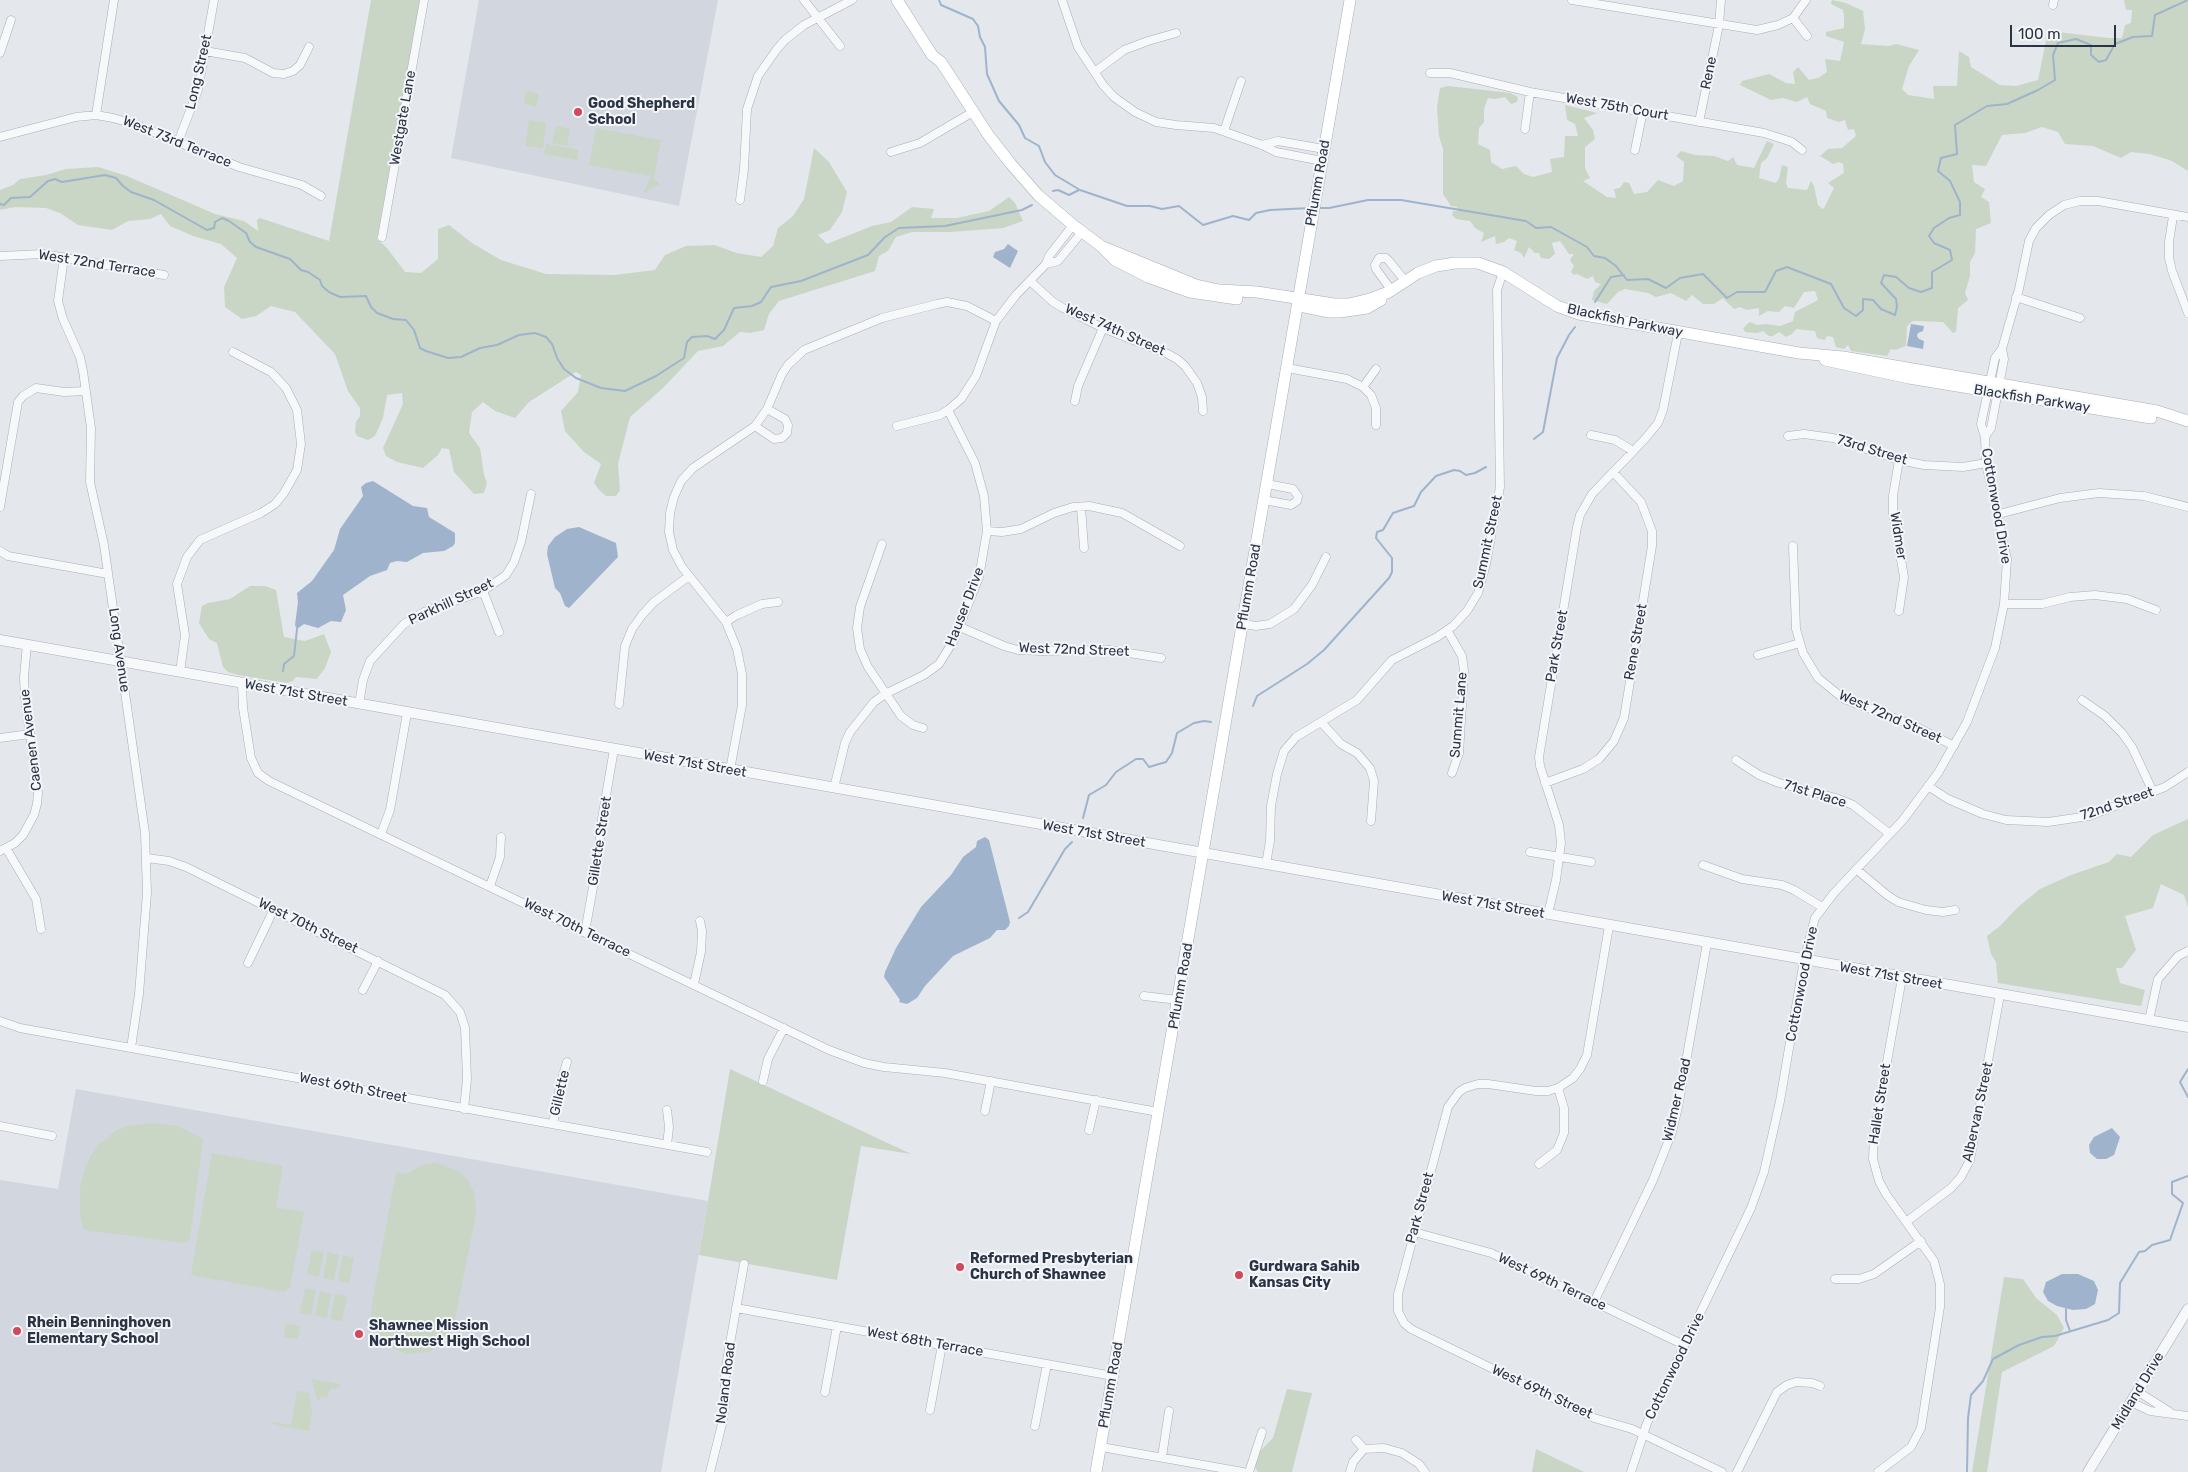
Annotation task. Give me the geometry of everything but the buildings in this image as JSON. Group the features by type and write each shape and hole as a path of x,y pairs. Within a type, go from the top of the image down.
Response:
{"main road":[{"name":"Blackfish Parkway","path":"897,0 932,55 941,62"},
{"name":"Blackfish Parkway","path":"906,0 938,51 941,62 973,112 1011,164 1038,195 1101,246 1196,285 1219,290 1257,292 1298,302 1348,304 1370,299 1390,291 1418,273 1436,266 1455,263 1478,264 1503,272 1556,306 1579,314 1799,353 1843,357 1993,388 2157,411 2183,420"},
{"name":"Pflumm Road","path":"1096,1472 1350,0"}],"street":[{"path":"96,115 114,0"},
{"name":"Long Street","path":"178,142 198,90 214,0"},
{"name":"Westgate Lane","path":"382,237 424,0"},
{"path":"804,0 840,46"},
{"path":"740,200 744,169 747,108 758,76 777,48 804,25 852,0"},
{"path":"1062,0 1078,47 1096,71 1103,85 1114,97 1142,115 1156,122 1224,130 1276,152 1322,161"},
{"path":"1572,0 1757,30 1778,25 1793,18 1806,0"},
{"name":"Rene","path":"1700,122 1719,25 1721,0"},
{"path":"1793,18 1807,36"},
{"path":"0,53 10,20"},
{"path":"1096,71 1124,50 1176,33"},
{"path":"205,51 245,58 273,73 284,74 293,71 300,65 309,47"},
{"name":"West 75th Court","path":"1430,73 1450,73 1530,92 1773,135 1792,142 1802,150"},
{"path":"1224,130 1241,81"},
{"path":"1525,129 1530,92"},
{"path":"1635,150 1643,111"},
{"path":"891,152 920,143 973,112"},
{"name":"West 73rd Terrace","path":"0,137 65,119 96,115 134,124 239,167 302,185 321,196"},
{"path":"1262,145 1278,141 1324,149"},
{"name":"Cottonwood Drive","path":"1631,1472 1643,1434 1751,1208 1764,1172 1780,1101 1804,960 1815,918 1822,907 1890,834 1928,786 1967,722 1995,648 2004,604 2007,559 1999,514 1986,463 1981,424 2004,359 2002,349 2029,241 2036,228 2049,215 2064,205 2080,201 2098,201 2173,216 2188,217"},
{"path":"2173,216 2169,242 2172,271 2188,313"},
{"path":"1046,264 1058,261 1078,229"},
{"path":"897,426 933,417 948,410 969,388 985,353 996,321 1016,295 1046,264 1049,256 1078,229"},
{"name":"West 72nd Terrace","path":"0,256 43,254 164,275"},
{"name":"Long Avenue","path":"64,257 58,301 63,319 80,357 86,391 91,428 90,482 101,529 122,661 147,858 147,893 139,994 131,1048"},
{"path":"1390,291 1376,269 1375,265 1379,258 1386,258 1390,261 1406,282"},
{"name":"Summit Street","path":"1266,864 1270,841 1271,806 1277,774 1284,752 1296,737 1344,710 1357,700 1392,660 1447,630 1467,611 1478,592 1486,564 1500,486 1497,290 1503,272"},
{"name":"West 74th Street","path":"1030,280 1053,302 1103,328 1177,359 1185,366 1197,383 1202,397 1202,411"},
{"path":"2016,297 2080,318"},
{"path":"730,770 742,705 743,688 737,649 726,622 677,560 670,541 670,513 677,489 685,476 693,468 755,426 767,409 777,383 788,365 798,354 812,346 882,318 947,302 968,306 996,321"},
{"path":"1075,401 1078,386 1103,328"},
{"name":"Park Street","path":"1548,914 1561,843 1559,825 1540,766 1541,742 1577,527 1586,502 1652,432 1664,410 1678,332"},
{"path":"180,672 185,635 177,584 186,557 200,540 261,513 275,504 284,493 296,470 301,444 297,410 286,388 271,372 233,352"},
{"path":"1287,368 1347,379 1363,387 1371,395 1376,408 1376,425"},
{"path":"1363,387 1376,369"},
{"path":"0,507 18,402 23,396 36,388 64,392 86,391"},
{"path":"755,426 774,438 782,438 787,433 788,425 785,420 767,409"},
{"name":"Hauser Drive","path":"834,788 845,744 850,732 874,702 885,694 934,669 946,655 960,627 979,577 987,531 984,496 975,464 948,410"},
{"name":"73rd Street","path":"1788,436 1804,434 1833,438 1899,460 1944,467 1986,463"},
{"path":"1592,435 1615,440 1633,451"},
{"name":"Widmer","path":"1899,460 1893,496 1894,519 1904,577 1899,611"},
{"name":"Rene Street","path":"1545,783 1583,769 1599,758 1614,741 1624,718 1652,546 1652,532 1641,502 1613,472"},
{"path":"1264,500 1291,505 1298,501 1298,496 1293,489 1266,484"},
{"path":"1999,514 2060,498 2099,493 2144,496 2188,507"},
{"name":"Parkhill Street","path":"359,704 365,670 370,661 398,629 418,614 483,591 506,575 514,562 521,542 531,494"},
{"path":"987,531 1002,532 1021,529 1054,513 1081,507 1099,507 1122,513 1180,546"},
{"path":"1081,507 1084,548"},
{"path":"882,544 865,590 858,628 860,648 863,657 885,694 901,716 913,725 923,728"},
{"name":"West 72nd Street","path":"1793,546 1796,629 1803,653 1818,678 1844,699 1915,726 1954,746"},
{"path":"0,551 8,556 108,574"},
{"path":"1243,624 1256,626 1270,624 1294,609 1312,584 1326,558"},
{"path":"619,704 626,646 632,629 654,602 689,576"},
{"path":"483,591 499,632"},
{"path":"2004,604 2042,604 2070,597 2095,595 2127,599 2156,610"},
{"path":"726,622 762,604 778,602"},
{"name":"West 72nd Street","path":"960,627 1018,650 1042,652 1109,650 1161,658"},
{"name":"Summit Lane","path":"1447,630 1462,656 1464,671 1458,753 1452,773"},
{"name":"West 71st Street","path":"0,640 1902,978 2188,1027"},
{"path":"1758,655 1800,643"},
{"name":"Caenen Avenue","path":"3,849 23,835 34,815 37,804 38,793 24,677 27,644"},
{"name":"West 70th Terrace","path":"242,684 243,708 251,758 258,774 269,781 837,1054 864,1063 991,1081 1158,1112"},
{"path":"2082,700 2105,716 2122,733 2138,758 2153,792"},
{"path":"381,834 390,810 407,713"},
{"path":"1321,722 1341,744 1357,753 1370,768 1374,782 1371,821"},
{"path":"0,738 30,734"},
{"name":"Gillette Street","path":"585,932 614,749"},
{"name":"71st Place","path":"1736,760 1759,775 1779,783 1836,798 1853,805 1890,834"},
{"name":"72nd Street","path":"1928,786 1948,800 1983,814 2006,820 2048,822 2089,816 2165,787 2188,772"},
{"path":"490,886 500,857 501,837"},
{"path":"3,849 36,899 41,930"},
{"path":"1530,852 1591,862"},
{"name":"West 70th Street","path":"147,858 178,863 445,995 460,1012 465,1028 468,1079 464,1108"},
{"path":"1703,865 1733,876 1782,885 1822,907"},
{"path":"1856,869 1898,902 1926,910 1943,912 1955,910"},
{"path":"248,963 274,909"},
{"path":"694,984 701,952 702,931 700,921"},
{"path":"1539,1164 1557,1150 1564,1133 1564,1108 1558,1088 1576,1075 1587,1055 1610,926"},
{"name":"Widmer Road","path":"1594,1302 1653,1180 1672,1132 1707,943"},
{"path":"2149,1020 2158,979 2178,956 2188,951"},
{"path":"363,990 378,961"},
{"name":"Hallet Street","path":"1902,978 1873,1152 1879,1181 1906,1222"},
{"name":"Albervan Street","path":"1906,1222 1951,1188 1961,1177 1970,1160 2000,995"},
{"path":"1144,996 1178,1000"},
{"name":"West 69th Street","path":"0,1021 20,1028 706,1152"},
{"path":"763,1081 768,1059 784,1028"},
{"name":"Gillette","path":"553,1124 560,1085 567,1062"},
{"path":"985,1111 991,1081"},
{"name":"Park Street","path":"1398,1311 1398,1294 1448,1106 1459,1092 1478,1084 1536,1091 1558,1088"},
{"path":"1090,1130 1096,1100"},
{"path":"667,1110 670,1127 667,1145"},
{"path":"0,1126 52,1136"},
{"path":"1878,1472 1904,1454 1916,1439 1921,1428 1940,1307 1940,1284 1936,1268 1921,1241 1906,1222"},
{"name":"West 69th Terrace","path":"1414,1232 1491,1253 1684,1346"},
{"path":"1836,1279 1859,1279 1874,1274 1921,1241"},
{"name":"Noland Road","path":"710,1472 725,1406 725,1372 744,1264"},
{"name":"West 68th Terrace","path":"736,1308 1113,1376"},
{"name":"Midland Drive","path":"2088,1472 2188,1309"},
{"name":"West 69th Street","path":"1398,1311 1404,1323 1419,1333 1594,1418 1622,1425 1722,1472"},
{"path":"825,1392 837,1326"},
{"path":"930,1410 942,1345"},
{"path":"1035,1426 1046,1364"},
{"path":"1737,1472 1777,1392 1787,1385 1796,1382 1812,1383 1820,1386"},
{"path":"2137,1391 2170,1412"},
{"path":"2131,1402 2150,1411 2170,1412 2188,1416"},
{"path":"1162,1458 1170,1411"},
{"path":"1249,1472 1262,1432"},
{"path":"1356,1440 1364,1449"},
{"path":"1101,1447 1243,1472"},
{"path":"1350,1472 1353,1462 1364,1449 1384,1448 1402,1453 1419,1464 1425,1472"}],"shaded area":[{"name":"Good Shepherd School","path":"479,0 718,0 679,206 451,158"},
{"name":"Shawnee Mission Northwest High School","path":"76,1089 708,1201 661,1472 0,1472 0,1180 58,1189"}],"green space":[{"path":"371,0 420,0 377,239 387,248 405,272 421,273 438,259 438,229 449,225 472,243 501,260 546,274 614,275 655,270 665,255 686,246 714,245 737,253 761,257 773,246 778,228 793,216 804,199 814,148 829,162 847,192 842,212 830,230 818,235 827,244 872,226 891,222 912,207 934,209 931,218 957,218 989,211 1009,197 1015,203 1023,221 1003,228 951,232 912,232 896,237 888,251 879,256 875,271 779,301 769,314 764,330 750,333 740,332 723,346 698,351 663,388 630,417 618,464 620,490 616,496 606,496 600,491 594,483 601,464 584,452 565,431 561,411 578,392 581,375 576,372 529,402 515,418 495,411 483,402 472,412 469,433 480,448 487,483 484,493 474,494 454,472 449,449 442,448 438,455 423,468 397,462 386,456 383,448 403,404 402,393 387,395 383,418 375,436 368,440 357,436 355,432 356,422 360,416 360,408 348,391 335,354 295,312 271,306 256,316 242,319 225,307 224,287 237,258 221,244 193,236 170,226 161,214 150,219 128,221 112,230 78,225 60,213 46,208 15,207 0,210 0,190 13,185 20,179 46,175 66,169 98,167 127,176 215,214 244,221 258,231 257,220 260,218 329,241"},
{"path":"1832,0 1846,3 1863,11 1865,29 1861,44 1889,46 1896,44 1919,50 1909,66 1902,89 1908,95 1934,99 1933,86 1957,86 1959,51 1969,57 1971,67 2000,85 2016,86 2038,80 2048,31 2122,38 2125,25 2131,23 2132,10 2126,10 2124,0 2188,0 2188,171 2172,161 2150,154 2131,152 2121,158 2093,146 2065,144 2058,132 2042,127 2025,133 2002,135 1986,166 1972,165 1974,182 1985,189 1981,197 1989,202 1991,223 1976,229 1975,253 1970,262 1970,276 1965,293 1968,300 1958,308 1956,332 1953,333 1943,322 1913,321 1907,326 1906,346 1895,350 1891,349 1887,356 1851,351 1848,345 1844,349 1836,347 1833,337 1827,336 1825,340 1817,338 1815,331 1796,329 1786,337 1779,332 1769,336 1763,331 1757,333 1745,332 1743,328 1750,322 1757,325 1780,326 1793,321 1795,312 1818,300 1815,291 1804,292 1794,308 1785,306 1779,312 1768,311 1759,316 1759,308 1747,310 1740,307 1734,309 1723,298 1714,304 1703,304 1692,295 1686,301 1671,293 1656,297 1648,293 1625,289 1618,292 1607,304 1592,300 1594,291 1601,284 1595,282 1593,276 1587,279 1577,274 1574,275 1571,272 1574,266 1570,260 1574,254 1569,254 1560,241 1552,243 1555,254 1549,259 1541,258 1539,253 1535,253 1529,247 1524,258 1521,253 1514,250 1517,241 1509,238 1504,242 1496,244 1495,236 1481,242 1484,233 1475,228 1470,221 1456,219 1452,215 1453,211 1457,211 1457,207 1451,206 1443,194 1443,149 1439,136 1437,108 1440,88 1448,86 1510,93 1518,97 1517,102 1511,104 1505,97 1488,98 1484,109 1484,122 1479,128 1478,144 1490,150 1491,162 1502,169 1516,166 1524,174 1533,177 1552,172 1550,159 1564,157 1565,136 1578,136 1575,124 1567,120 1565,105 1597,113 1584,118 1593,130 1595,139 1585,147 1585,168 1590,178 1583,181 1607,197 1616,198 1614,189 1620,188 1624,182 1629,183 1634,194 1647,192 1658,180 1674,186 1683,181 1684,162 1676,156 1681,151 1695,155 1714,156 1728,161 1733,157 1737,165 1754,168 1767,141 1774,144 1767,158 1761,163 1759,178 1776,183 1779,179 1782,165 1788,167 1786,183 1788,188 1807,190 1811,181 1818,205 1822,209 1824,208 1834,188 1828,183 1844,173 1843,164 1839,162 1833,164 1820,156 1828,149 1842,148 1856,136 1854,129 1848,130 1845,120 1839,122 1827,118 1826,111 1810,104 1807,97 1797,102 1783,98 1771,100 1740,85 1742,81 1769,74 1786,83 1795,84 1793,72 1798,67 1809,80 1818,78 1827,72 1825,59 1840,61 1844,42 1826,36 1826,32 1844,28 1843,10 1831,4"},
{"path":"526,91 539,94 536,107 524,104"},
{"path":"529,120 546,123 543,148 525,146"},
{"path":"556,126 570,129 567,146 552,143"},
{"path":"596,128 661,140 654,177 652,177 660,184 646,193 643,191 651,176 589,165"},
{"path":"546,144 579,150 577,160 544,154"},
{"path":"250,586 265,586 276,590 284,637 305,641 324,634 331,652 325,668 317,679 296,677 293,681 287,683 238,675 228,672 223,667 217,643 209,639 199,623 202,606 230,599"},
{"path":"2188,819 2188,907 2184,895 2161,884 2153,908 2125,916 2136,950 2122,968 2116,968 2120,983 2145,990 2141,1006 1998,983 1996,962 1991,954 1987,936 2000,926 2018,907 2040,889 2071,875 2109,862 2117,854 2131,857 2153,835"},
{"path":"730,1069 911,1154 861,1146 837,1280 699,1255"},
{"path":"152,1123 178,1126 203,1139 190,1239 185,1243 84,1230 80,1215 80,1187 91,1155 99,1144 117,1130 128,1126"},
{"path":"212,1153 283,1166 276,1207 304,1212 290,1288 284,1292 191,1275"},
{"path":"435,1163 457,1170 468,1180 474,1193 476,1214 453,1329 443,1342 431,1351 407,1354 396,1350 379,1336 371,1318 372,1304 396,1172 406,1174 422,1165"},
{"path":"312,1250 324,1252 319,1277 307,1274"},
{"path":"328,1252 339,1255 334,1280 323,1278"},
{"path":"343,1255 354,1258 349,1283 338,1281"},
{"path":"2004,1277 2023,1279 2036,1298 2057,1315 2064,1328 2054,1346 2002,1372 1987,1472 1972,1472"},
{"path":"305,1288 316,1290 311,1315 300,1313"},
{"path":"320,1291 331,1293 327,1318 315,1316"},
{"path":"335,1294 347,1296 342,1321 330,1319"},
{"path":"286,1324 300,1326 298,1339 284,1337"},
{"path":"312,1379 340,1384 339,1388 331,1389 326,1398 321,1397 317,1400"},
{"path":"1287,1389 1312,1393 1292,1472 1258,1472 1254,1465 1258,1453 1273,1438"},
{"path":"297,1391 309,1393 312,1412 309,1431 272,1424 272,1422 291,1425"},
{"path":"1536,1449 1584,1472 1532,1472"}],"water":[{"path":"1008,244 1018,251 1010,268 993,257 995,252 1004,249"},
{"path":"1911,324 1924,326 1923,331 1918,333 1917,336 1924,341 1923,349 1907,346"},
{"path":"373,481 413,506 427,508 429,517 455,533 455,543 444,551 423,553 407,562 397,561 390,563 387,570 370,576 343,595 346,610 341,622 331,621 318,628 304,624 297,629 295,625 298,602 297,593 312,581 334,550 340,529 363,496 361,487"},
{"path":"579,527 616,543 618,557 569,608 565,606 560,593 555,588 547,554 548,546 555,537 567,529"},
{"path":"985,837 989,840 1010,922 1009,926 1005,930 997,930 990,938 953,956 925,986 917,998 907,1004 899,1002 900,1000 884,977 896,948 921,907 951,875 963,857 976,847 977,841"},
{"path":"2112,1128 2120,1137 2114,1155 2106,1159 2097,1159 2090,1153 2089,1145 2094,1137"},
{"path":"2062,1274 2078,1274 2094,1281 2098,1290 2095,1304 2086,1309 2073,1310 2057,1306 2048,1301 2043,1292 2046,1282"}],"waterway":[{"path":"939,0 941,5 973,19 978,26 980,37 985,47 987,74 999,101 1019,125 1025,138 1039,146 1045,162 1055,175 1080,190 1127,206 1150,206 1162,209 1179,206 1203,225 1233,216 1249,220 1256,213 1270,210 1310,208"},
{"path":"1317,208 1329,208 1368,200 1401,200 1526,221 1536,228 1551,227 1587,247 1594,256 1605,258 1616,266 1627,280 1648,279 1666,288 1680,278 1703,274 1727,298 1737,292 1765,292 1776,271 1787,267 1831,284 1844,308 1856,316 1863,310 1863,299 1873,300 1881,309 1895,315 1896,299 1881,283 1884,275 1896,277 1909,288 1921,292 1932,288 1932,272 1952,260 1950,250 1934,243 1929,236 1934,228 1949,218 1960,215 1960,202 1950,181 1938,171 1941,158 1957,154 1955,125 1987,106 2007,104 2055,80 2053,55 2058,43 2076,39 2091,45 2091,55 2099,62 2106,60 2115,44 2133,37 2152,36 2155,15 2188,0"},
{"path":"0,204 4,205 11,198 30,197 48,181 55,179 62,182 105,175 116,178 131,192 154,200 207,230 214,228 215,222 222,218 229,221 246,233 250,242 256,247 290,259 301,270 320,280 322,286 329,292 340,297 366,296 371,307 377,313 393,319 406,320 414,330 420,348 426,351 448,358 461,357 480,348 497,345 519,335 535,333 546,337 552,344 557,358 564,369 576,378 601,388 625,391 656,376 684,358 687,342 692,337 707,336 715,339 724,330 734,308 752,306 761,302 771,287 801,281 868,255 885,237 899,228 945,226 1022,210 1032,205"},
{"path":"1053,191 1058,190 1069,195 1079,190"},
{"path":"1595,302 1611,277 1624,275"},
{"path":"1534,439 1543,432 1557,358 1575,327"},
{"path":"1253,706 1257,696 1307,664 1324,650 1389,578 1392,572 1392,558 1376,538 1377,532 1383,530 1393,513 1414,506 1421,492 1436,476 1454,470 1466,475 1486,467"},
{"path":"283,671 284,664 294,656 297,629"},
{"path":"1083,818 1089,795 1106,785 1116,772 1136,759 1143,759 1149,767 1166,762 1172,753 1177,733 1194,723 1211,722"},
{"path":"1019,918 1028,912 1065,849 1072,842"},
{"path":"2188,1069 2180,1082 2188,1097"},
{"path":"1967,1472 1968,1418 1971,1395 1983,1381 1993,1359 2019,1345 2108,1320 2119,1313 2120,1283 2139,1252 2145,1251 2152,1245 2170,1240 2183,1203 2172,1194 2172,1182 2188,1176"},
{"path":"2066,1309 2066,1320 2070,1331"}],"place":[{"name":"Good Shepherd School","path":"578,112"},
{"name":"Reformed Presbyterian Church of Shawnee","path":"960,1267"},
{"name":"Gurdwara Sahib Kansas City","path":"1239,1275"},
{"name":"Rhein Benninghoven Elementary School","path":"17,1331"},
{"name":"Shawnee Mission Northwest High School","path":"359,1334"}]}
